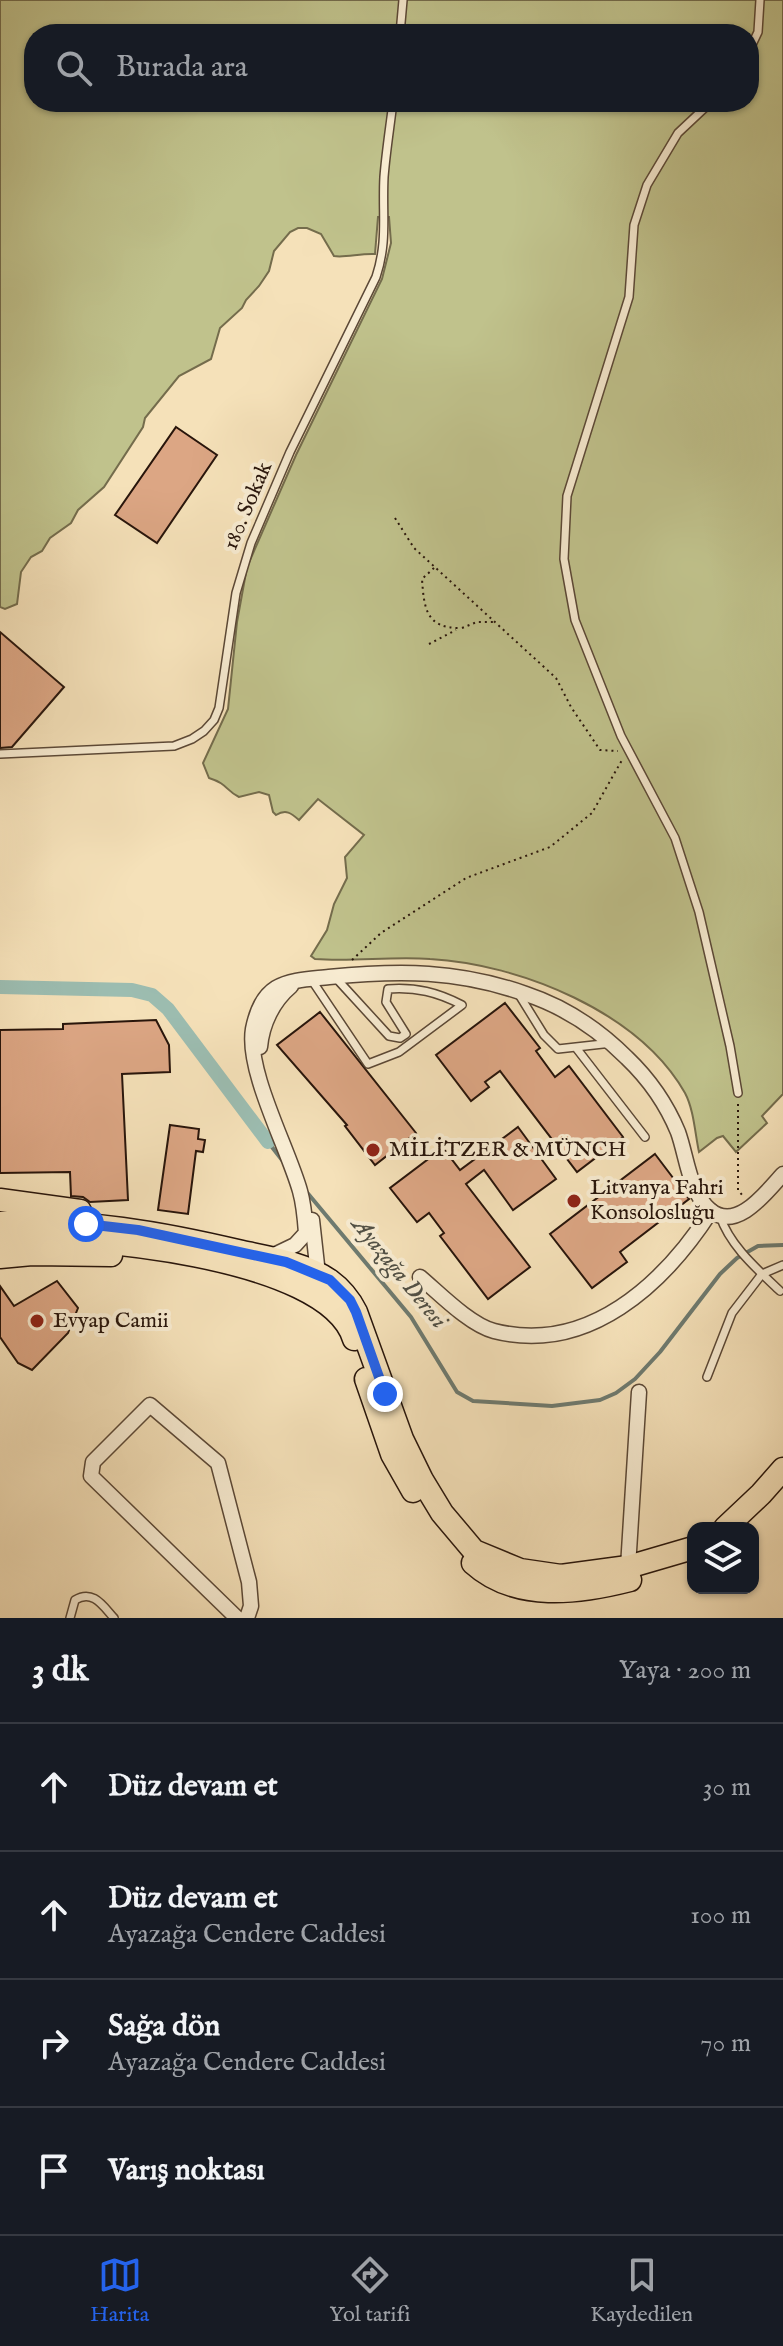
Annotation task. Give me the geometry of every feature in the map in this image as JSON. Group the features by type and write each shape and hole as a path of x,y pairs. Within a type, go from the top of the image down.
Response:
{"main road":[{"path":"0,1200 73,1209 138,1230"},
{"path":"0,1223 53,1222 138,1230 269,1258 330,1280 350,1300 363,1328 402,1439 422,1480 442,1513 474,1551 520,1570 561,1576 628,1567 687,1550"},
{"path":"0,1238 84,1239 208,1259 276,1278 314,1294 338,1310 353,1333 375,1413 392,1454 417,1498 448,1541 479,1568 520,1588 565,1592 613,1585 687,1566"},
{"path":"0,1257 32,1254 208,1259"},
{"path":"731,1522 783,1469"},
{"path":"753,1522 783,1492"}],"street":[{"path":"318,1274 307,1212 260,1047 267,1020 280,996 304,980 433,972 497,984 517,991 575,1016 612,1043 658,1091 679,1135 697,1192 715,1212 730,1216 743,1214 783,1174"},
{"path":"269,1258 301,1240 306,1233 307,1212"},
{"path":"420,1277 463,1313 492,1331 531,1335 574,1332 606,1318 651,1285 715,1212"},
{"path":"628,1567 639,1392"},
{"path":"237,1618 91,1476 93,1462 150,1405 218,1463 249,1582 251,1606 247,1618"}],"lane":[{"path":"401,24 403,0"},
{"path":"758,24 760,0"},
{"name":"180. Sokak","path":"0,754 174,746 192,739 214,720 223,693 236,593 251,543 290,452 383,257 384,177 392,112"},
{"path":"700,112 678,133 647,185 634,225 629,297 567,496 564,559 575,620 621,736 675,838 699,912 738,1093"},
{"path":"304,980 368,1064 399,1052 462,1005 439,993 409,988 388,989 386,1002 406,1034 400,1038 389,1036 335,977"},
{"path":"517,991 544,1035 558,1049 612,1043"},
{"path":"577,1049 645,1137"},
{"path":"715,1212 738,1248 780,1291"},
{"path":"707,1377 732,1313 762,1274 783,1265"},
{"path":"70,1618 75,1600 88,1596 94,1597 111,1617"}],"path":[{"path":"395,518 414,548 556,678 600,750 613,753 628,749"},
{"path":"435,567 422,579 423,598 430,619 444,628 459,628"},
{"path":"429,644 477,622 495,622"},
{"path":"335,977 381,933 466,878 550,847 592,813 628,749"},
{"path":"738,1093 738,1190 751,1206"}],"green space":[{"path":"0,0 783,0 783,1094 762,1116 767,1123 736,1152 723,1136 699,1152 688,1100 665,1064 608,1016 574,998 538,982 465,963 416,958 315,959 311,956 327,930 334,904 347,878 345,857 364,835 318,799 299,820 288,813 276,815 269,795 259,792 239,797 209,778 203,763 228,709 237,622 247,567 296,455 382,279 391,243 389,217 378,217 375,254 334,256 321,234 307,228 290,232 274,251 269,271 259,286 242,308 220,328 211,359 179,376 145,418 143,427 104,487 78,510 71,523 50,538 42,551 31,557 21,572 17,604 5,609 0,607"}],"building":[{"path":"176,427 217,455 157,543 115,515"},
{"path":"0,632 64,687 12,747 0,748"},
{"path":"505,1003 540,1048 536,1051 555,1077 569,1066 623,1137 577,1172 500,1071 485,1082 489,1087 471,1101 436,1055"},
{"path":"320,1012 416,1133 375,1165 347,1125 277,1045"},
{"path":"156,1020 169,1045 170,1072 122,1074 128,1200 90,1202 83,1197 71,1196 70,1172 0,1173 0,1030 63,1029 63,1024"},
{"path":"170,1125 199,1129 198,1139 205,1140 203,1152 196,1151 188,1214 158,1210"},
{"path":"518,1127 556,1179 513,1210 484,1170 466,1184 530,1267 488,1299 440,1236 444,1233 429,1213 417,1222 390,1188 443,1148 460,1170"},
{"path":"655,1154 689,1199 620,1252 627,1262 592,1288 550,1234"},
{"name":"Evyap Camii","path":"57,1281 78,1308 68,1333 32,1370 18,1363 0,1337 0,1286 14,1306"}],"waterway":[{"name":"Ayazağa Deresi","path":"0,987 132,990 152,995 168,1009 268,1142"},
{"name":"Ayazağa Deresi","path":"268,1142 282,1160"},
{"name":"Ayazağa Deresi","path":"305,1190 411,1317 457,1392 473,1401 552,1406 600,1400 616,1393 635,1379 660,1352 720,1274 737,1258 758,1246 783,1245"}],"place":[{"name":"MİLİTZER & MÜNCH","path":"373,1150"},
{"name":"Litvanya Fahri Konsolosluğu","path":"574,1201"},
{"name":"Evyap Camii","path":"37,1321"}],"route":[{"path":"86,1224 138,1230 230,1249 286,1262 330,1280 350,1300 356,1312 385,1394"}]}
